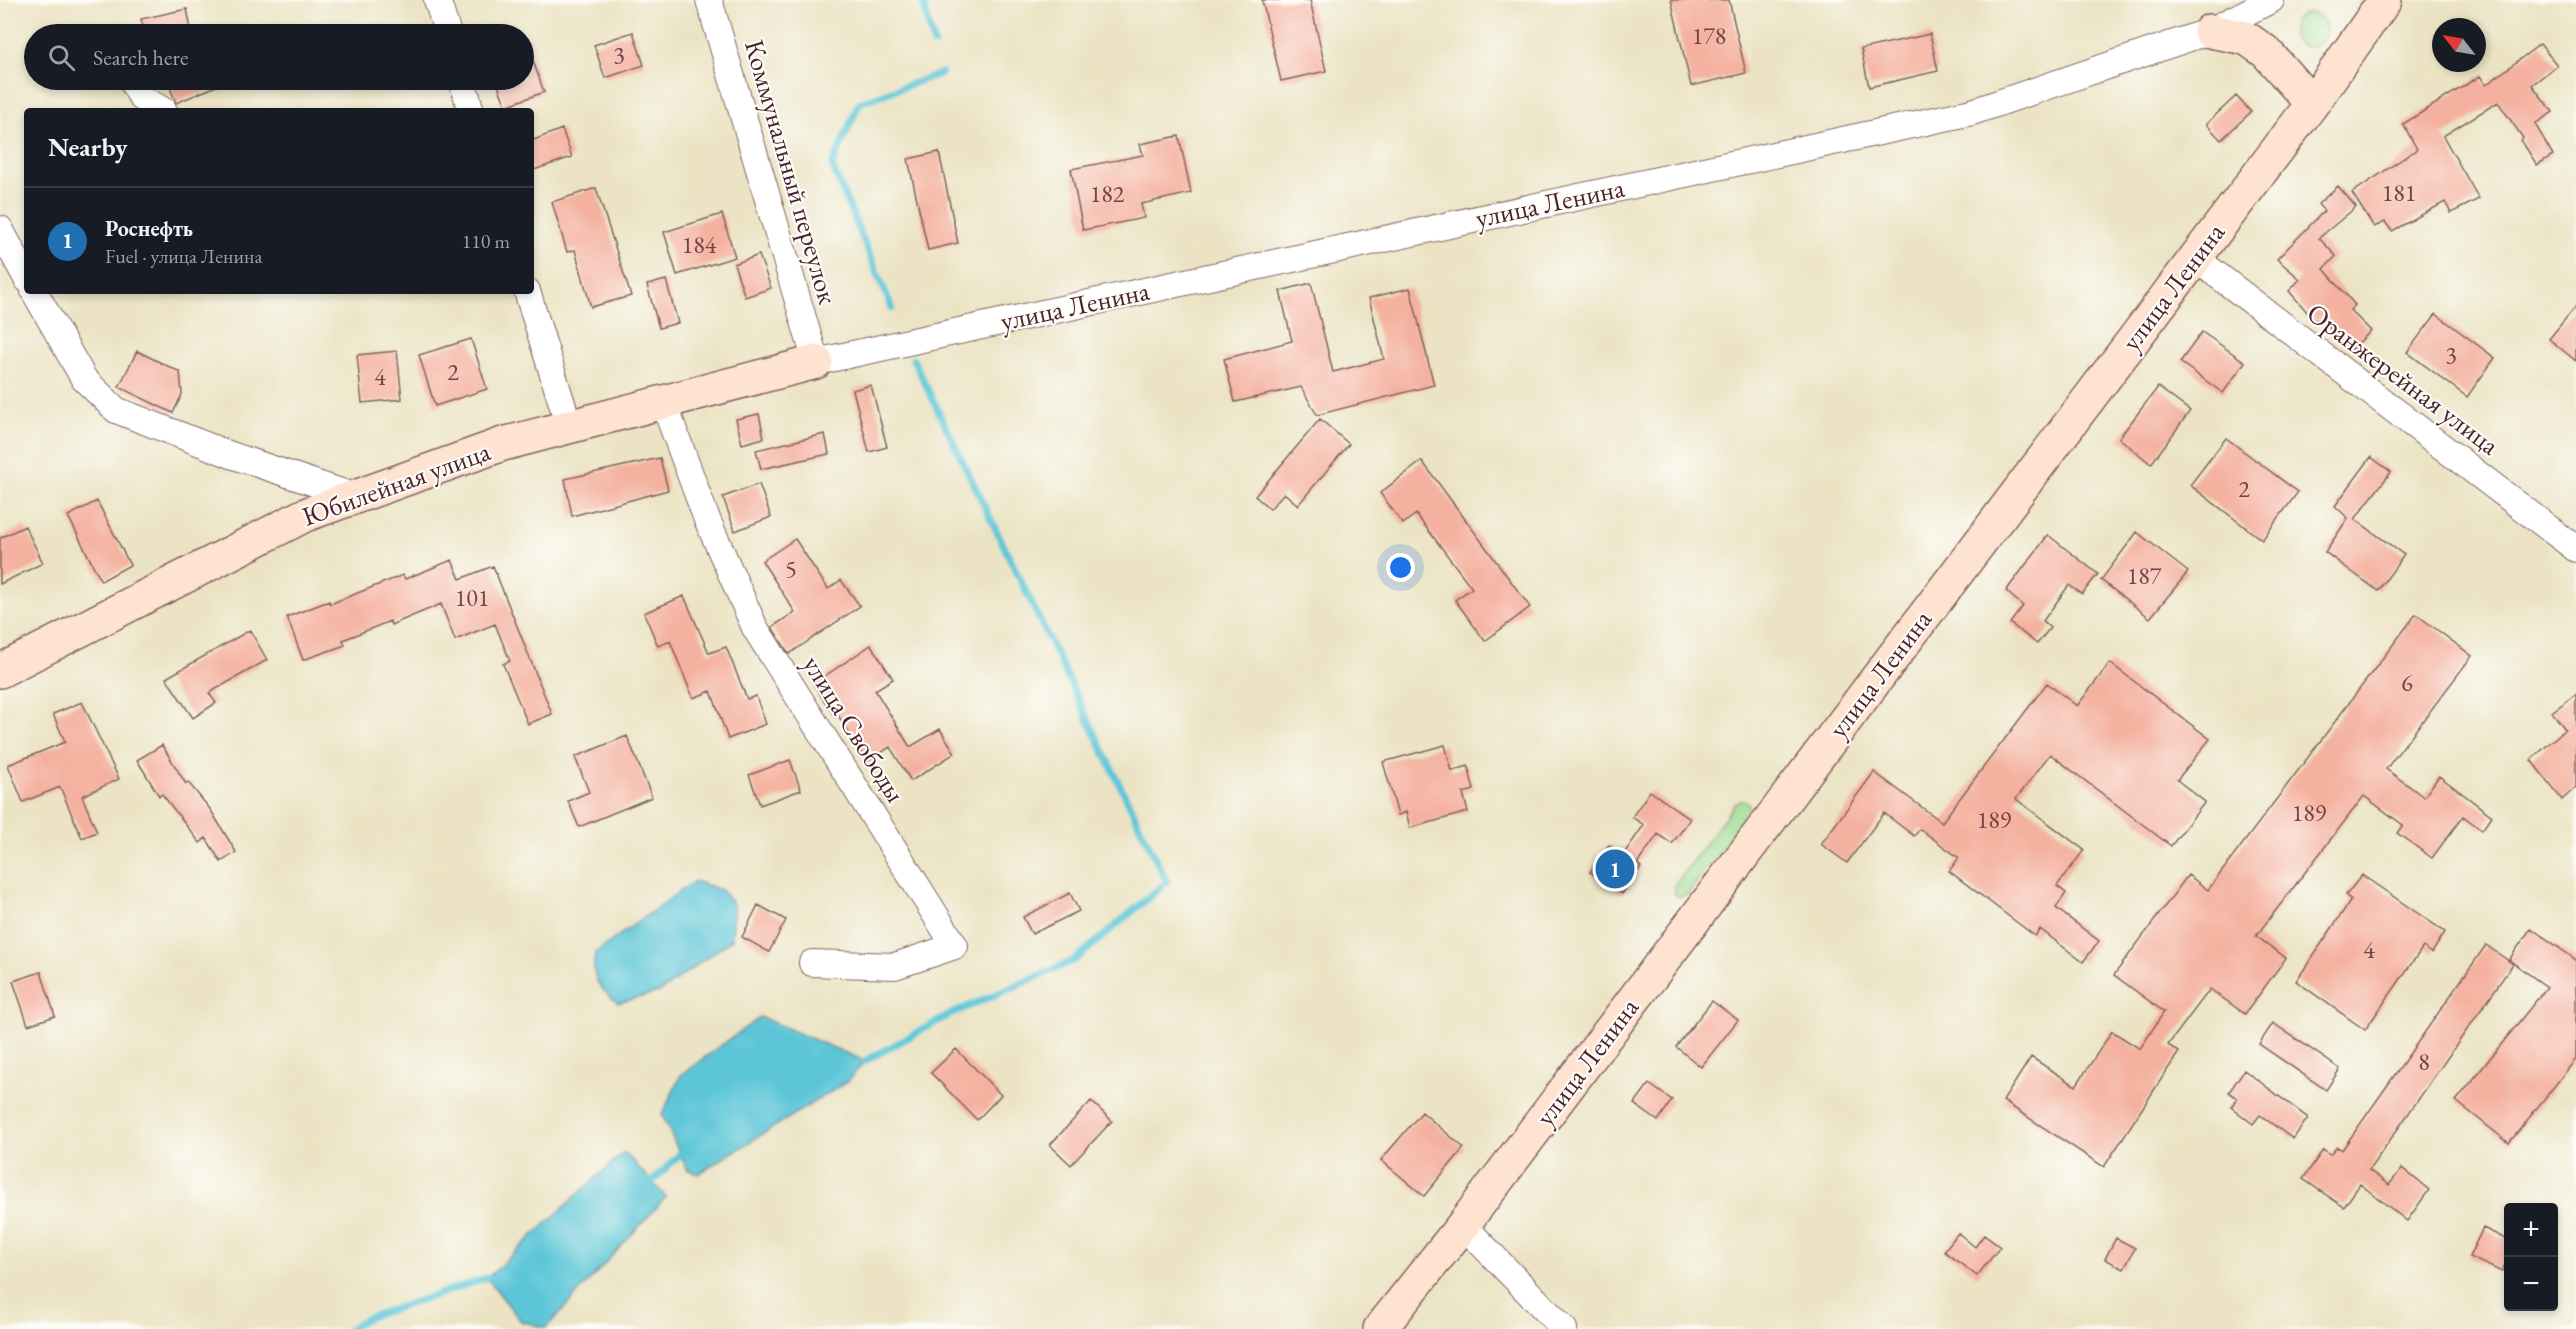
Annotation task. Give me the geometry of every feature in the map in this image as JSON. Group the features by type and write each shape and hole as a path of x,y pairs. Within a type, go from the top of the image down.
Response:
{"main road":[{"name":"улица Ленина","path":"1380,1329 1463,1226 2386,6"},
{"path":"2210,31 2246,38 2266,52 2312,104"},
{"name":"Юбилейная улица","path":"0,671 305,515 352,496 503,444 816,362"}],"street":[{"path":"437,0 445,24"},
{"name":"Коммунальный переулок","path":"709,0 816,362"},
{"name":"улица Ленина","path":"816,362 1972,112 2210,31 2271,0"},
{"path":"137,90 142,98 159,108"},
{"path":"465,90 470,108"},
{"path":"2,239 24,274"},
{"name":"Оранжерейная улица","path":"2194,258 2576,549"},
{"path":"36,294 84,379 116,410 231,455 352,496"},
{"path":"528,294 569,426"},
{"name":"улица Свободы","path":"663,401 706,517 755,628 955,946 895,966 812,963"},
{"path":"1463,1226 1564,1329"}],"green space":[{"path":"2309,13 2321,18 2326,30 2321,42 2309,47 2297,42 2292,30 2297,18"},
{"path":"1743,800 1749,804 1750,811 1687,895 1679,897 1674,893 1674,886 1736,802"}],"water":[{"path":"694,881 721,890 734,905 732,939 660,992 618,1003 605,993 595,976 595,953"},
{"path":"760,1017 865,1061 848,1081 698,1174 687,1169 662,1115 681,1075"},
{"path":"624,1152 666,1197 546,1328 521,1321 487,1278"}],"building":[{"path":"1262,0 1310,0 1326,71 1281,81"},
{"path":"1671,0 1729,0 1746,73 1691,86"},
{"path":"187,9 190,24 142,24 141,19"},
{"path":"633,32 644,65 605,78 594,45"},
{"path":"1930,34 1938,71 1869,87 1861,49"},
{"path":"2540,44 2557,65 2532,85 2553,112 2535,124 2553,155 2537,165 2521,140 2523,138 2498,102 2443,136 2479,199 2451,213 2445,202 2392,231 2385,222 2374,227 2352,193 2417,149 2403,124 2480,76 2486,85"},
{"path":"534,64 544,92 506,106 500,90 534,90"},
{"path":"171,90 207,90 176,103"},
{"path":"2236,96 2251,112 2221,140 2206,124"},
{"path":"562,129 572,157 534,170 534,140"},
{"path":"1179,136 1191,193 1141,204 1144,218 1083,230 1071,169 1143,155 1140,144"},
{"path":"939,152 958,243 928,250 908,159"},
{"path":"2338,186 2356,207 2319,238 2336,256 2324,269 2355,305 2350,310 2371,331 2351,350 2321,319 2314,320 2289,291 2300,279 2277,259 2324,211 2318,204"},
{"path":"596,188 631,296 591,307 575,250 567,252 552,202"},
{"path":"722,214 735,257 677,275 664,232"},
{"path":"759,255 771,288 745,297 734,264"},
{"path":"666,280 678,323 659,328 647,285"},
{"path":"1311,283 1333,372 1384,359 1369,298 1410,288 1434,385 1317,415 1301,387 1235,402 1224,359 1292,341 1280,291"},
{"path":"2576,306 2576,361 2549,339"},
{"path":"2436,314 2495,358 2467,397 2407,352"},
{"path":"2202,332 2245,362 2223,393 2180,362"},
{"path":"471,339 487,389 435,406 419,355"},
{"path":"137,351 180,372 182,394 173,413 119,387"},
{"path":"397,351 402,399 362,403 357,355"},
{"path":"871,385 887,447 869,452 853,390"},
{"path":"2158,387 2190,411 2151,464 2119,438"},
{"path":"759,414 764,438 742,444 736,419"},
{"path":"1320,419 1349,444 1298,505 1284,493 1270,509 1255,496"},
{"path":"825,434 829,454 761,469 756,450"},
{"path":"2226,438 2298,492 2262,540 2190,485"},
{"path":"2371,457 2391,472 2355,519 2404,555 2378,591 2325,552 2348,518 2335,506"},
{"path":"660,458 668,490 572,516 565,479"},
{"path":"1422,461 1530,607 1485,641 1455,600 1472,588 1416,514 1403,524 1380,493"},
{"path":"759,484 771,517 735,531 723,497"},
{"path":"97,501 130,565 101,581 68,516"},
{"path":"25,526 43,563 0,584 0,538"},
{"path":"2137,532 2188,572 2150,618 2101,580"},
{"path":"2048,535 2098,574 2082,594 2069,585 2043,621 2050,628 2037,644 2010,623 2023,606 2006,591"},
{"path":"795,539 828,589 841,580 860,606 789,654 772,627 795,612 762,561"},
{"path":"452,560 460,579 493,566 552,714 528,724 503,664 510,661 495,624 455,640 441,604 391,625 390,621 343,640 345,645 303,660 287,617 329,601 330,604 403,575 405,579"},
{"path":"684,596 709,653 726,647 747,699 756,696 766,724 728,739 711,691 693,698 670,641 658,646 644,613"},
{"path":"2416,614 2472,656 2386,769 2424,797 2439,776 2492,816 2482,830 2463,816 2432,858 2397,833 2403,825 2364,796 2256,936 2286,958 2245,1014 2210,989 2168,1045 2179,1052 2104,1167 2003,1101 2031,1057 2076,1086 2112,1031 2140,1049 2164,1012 2114,975 2188,875 2208,890"},
{"path":"250,630 267,660 209,693 216,703 193,718 166,678"},
{"path":"871,645 893,679 875,690 910,747 940,729 955,753 911,781 890,747 867,762 838,715 835,717 813,684"},
{"path":"2110,663 2210,739 2177,780 2205,802 2171,846 2050,754 2016,799 2084,850 2057,886 2066,893 2056,908 2099,941 2083,962 2040,929 2035,936 1949,871 1959,858 1920,829 1914,836 1884,813 1847,863 1821,844 1874,772 1942,822 2047,683 2077,706"},
{"path":"2576,694 2576,787 2562,800 2531,760 2565,729 2552,712"},
{"path":"82,702 119,779 82,796 97,832 82,838 60,787 23,802 8,765 65,742 53,714"},
{"path":"627,736 652,797 579,827 568,801 589,792 575,757"},
{"path":"162,745 186,784 188,782 210,809 236,852 221,862 206,838 200,843 162,794 159,796 137,760"},
{"path":"1445,745 1452,771 1468,766 1474,790 1463,793 1468,812 1410,828 1406,812 1398,815 1383,762"},
{"path":"790,760 801,790 760,805 749,775"},
{"path":"1650,791 1690,819 1672,844 1658,834 1637,864 1641,867 1622,894 1590,872 1609,845 1623,855 1644,825 1632,817"},
{"path":"2362,875 2445,932 2432,953 2423,947 2365,1030 2296,981 2351,900 2346,895"},
{"path":"1070,893 1079,911 1032,934 1023,917"},
{"path":"758,905 786,920 769,952 742,937"},
{"path":"2531,928 2576,960 2576,1059 2509,1143 2456,1101 2547,987 2509,960"},
{"path":"2486,945 2513,964 2369,1170 2389,1185 2402,1168 2429,1190 2407,1221 2360,1184 2344,1207 2303,1179 2323,1150 2330,1155 2337,1147 2342,1150"},
{"path":"41,972 55,1016 28,1025 13,981"},
{"path":"1712,1001 1738,1020 1701,1067 1676,1047"},
{"path":"2273,1023 2340,1069 2326,1090 2259,1044"},
{"path":"956,1049 1001,1095 977,1120 931,1073"},
{"path":"2244,1070 2308,1118 2293,1139 2260,1115 2253,1124 2231,1107 2237,1098 2229,1092"},
{"path":"1649,1084 1672,1100 1658,1121 1634,1104"},
{"path":"1091,1101 1112,1121 1071,1165 1050,1145"},
{"path":"1422,1112 1464,1148 1424,1196 1381,1160"},
{"path":"2483,1228 2504,1238 2502,1272 2469,1257"},
{"path":"1958,1233 1975,1247 1984,1235 2000,1247 1977,1276 1944,1251"},
{"path":"2116,1238 2135,1248 2124,1269 2105,1259"}],"waterway":[{"path":"922,0 934,44"},
{"path":"892,308 832,166 859,103 942,73"},
{"path":"865,1061 951,1014 1075,960 1167,882 913,359"},
{"path":"652,1182 680,1154"},
{"path":"350,1329 367,1318 487,1278"}],"place":[{"name":"Роснефть","path":"1615,869"}]}
